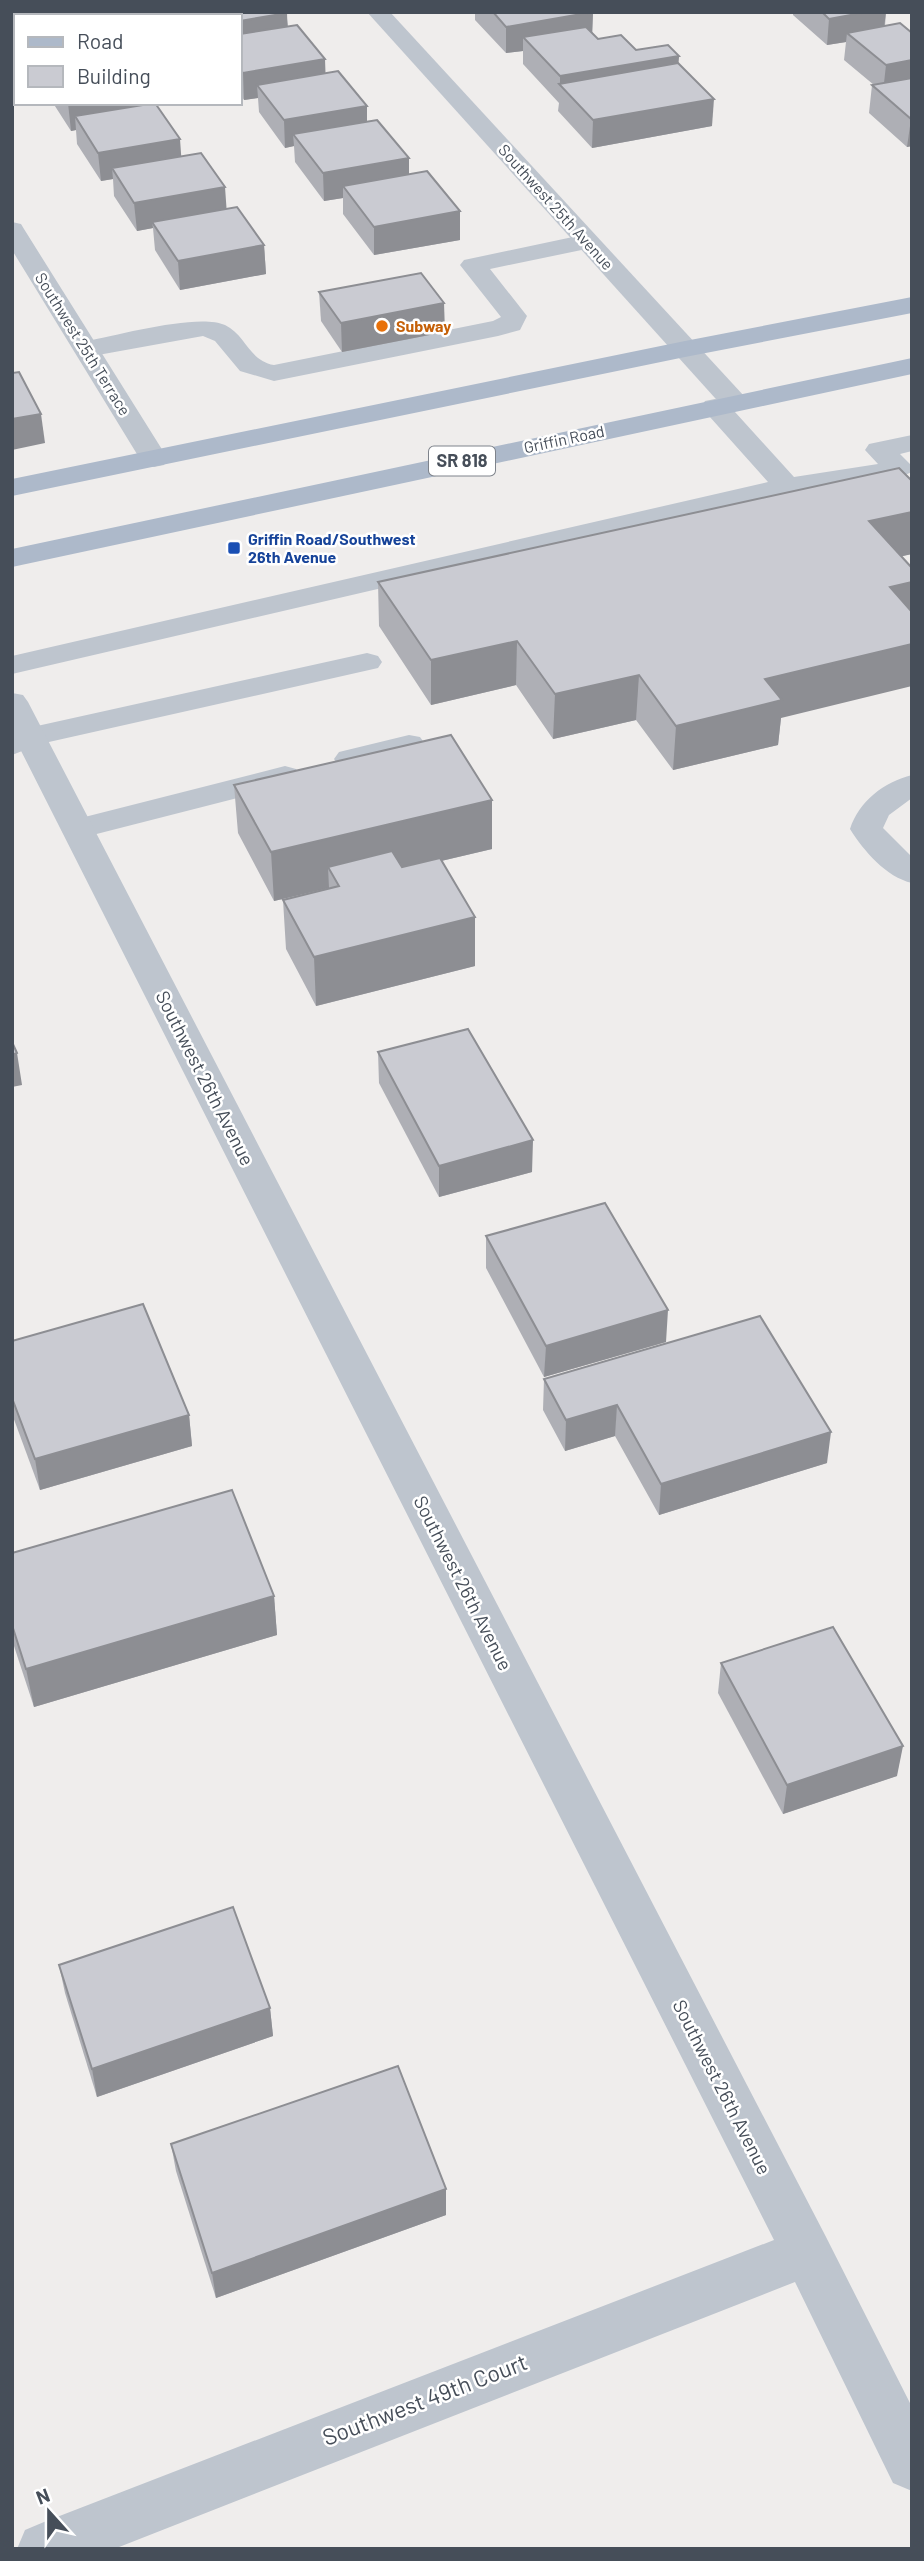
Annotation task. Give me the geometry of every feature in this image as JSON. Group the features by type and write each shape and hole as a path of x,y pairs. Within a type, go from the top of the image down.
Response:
{"main road":[{"path":"12,488 685,349 912,305"},
{"name":"Griffin Road","path":"12,558 912,366"}],"street":[{"name":"Southwest 25th Avenue","path":"378,12 685,349 724,405 787,486"},
{"name":"Southwest 25th Terrace","path":"12,229 154,459"},
{"path":"87,349 203,328 215,329 223,333 249,368 261,373 274,373 498,328 511,324 514,316 473,265 587,242"},
{"path":"906,475 879,450 912,443"},
{"path":"12,665 787,486 906,475"},
{"path":"18,728 367,662"},
{"name":"Southwest 26th Avenue","path":"18,728 77,829 807,2252 912,2464"},
{"path":"77,829 409,744"},
{"path":"912,785 892,795 869,815 866,829 891,857 912,873"},
{"name":"Southwest 49th Court","path":"44,2549 807,2252"}],"building":[{"path":"84,12 85,14 62,14"},
{"path":"202,12 287,13 242,21 242,14"},
{"path":"493,12 593,12 506,27"},
{"path":"822,12 867,12 829,19"},
{"path":"900,23 912,33 912,60 886,65 847,33"},
{"path":"297,25 325,59 243,73 242,34"},
{"path":"586,27 598,39 621,35 636,50 668,45 679,56 560,76 523,37"},
{"path":"678,63 714,99 593,120 559,84"},
{"path":"338,71 367,106 284,120 257,85"},
{"path":"912,78 912,119 911,119 872,85"},
{"path":"156,105 180,139 98,153 75,116"},
{"path":"377,120 409,158 323,173 293,134"},
{"path":"201,153 225,187 134,203 112,168"},
{"path":"427,171 460,211 374,227 343,186"},
{"path":"237,207 264,245 178,261 152,222"},
{"path":"421,273 444,303 341,323 319,292"},
{"path":"19,372 41,414 12,419 12,373"},
{"path":"899,468 912,481 912,512 869,521 912,568 912,582 890,587 912,612 912,644 765,679 782,700 676,726 639,675 555,694 517,641 431,660 378,582"},
{"path":"451,735 492,800 271,852 234,785"},
{"path":"392,851 402,867 440,858 475,917 314,957 283,900 339,886 328,867"},
{"path":"468,1029 533,1140 439,1166 378,1052"},
{"path":"12,1042 17,1053 12,1055"},
{"path":"605,1203 668,1310 546,1346 486,1236"},
{"path":"143,1304 189,1415 35,1459 12,1398 12,1341"},
{"path":"760,1316 831,1432 661,1484 617,1405 566,1420 544,1379"},
{"path":"232,1490 274,1596 26,1669 12,1625 12,1553"},
{"path":"833,1627 903,1746 787,1785 721,1663"},
{"path":"233,1907 270,2008 92,2069 59,1965"},
{"path":"398,2066 446,2189 212,2273 171,2144"}],"place":[{"name":"Subway","path":"382,326"},
{"name":"Griffin Road/Southwest 26th Avenue","path":"234,548"}]}
